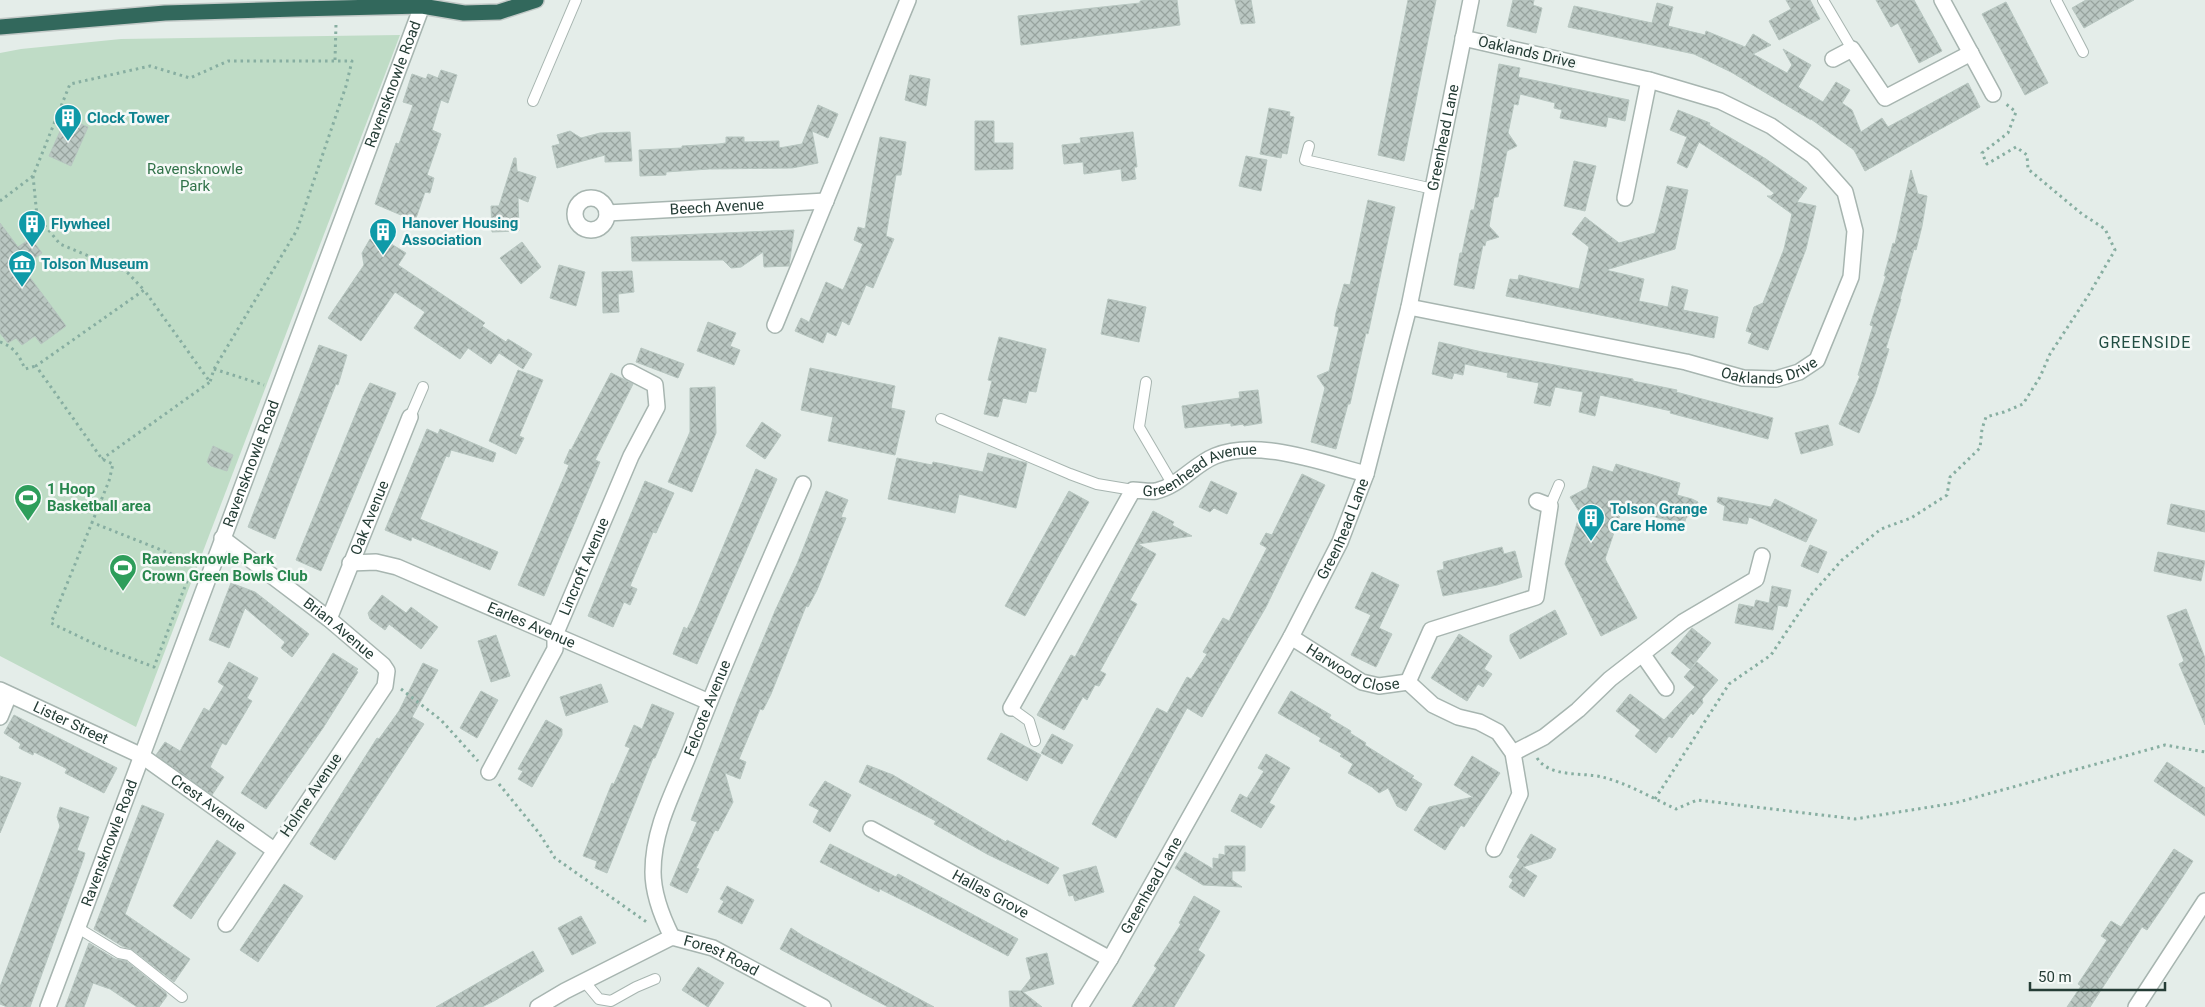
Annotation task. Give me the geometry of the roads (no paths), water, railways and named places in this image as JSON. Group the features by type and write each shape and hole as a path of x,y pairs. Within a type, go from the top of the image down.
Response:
{"highway":[{"path":"422,6 439,0"},
{"path":"0,27 165,13 422,6 464,13 499,12 536,0"}],"street":[{"path":"775,325 908,0"},
{"name":"Greenhead Lane","path":"1080,1007 1110,959 1292,637 1340,542 1366,474 1409,307 1471,0"},
{"path":"1942,0 1993,94"},
{"name":"Ravensknowle Road","path":"48,1007 422,6"},
{"name":"Oaklands Drive","path":"1409,307 1686,362 1743,378 1776,379 1799,372 1817,360 1851,277 1855,231 1845,192 1813,156 1771,126 1720,101 1648,80 1463,38"},
{"path":"1832,59 1852,49 1885,98 1971,53"},
{"path":"1625,198 1648,80"},
{"name":"Beech Avenue","path":"607,213 826,201"},
{"name":"Lincroft Avenue","path":"489,772 555,650 555,635 631,456 657,407 655,385 630,372"},
{"name":"Oak Avenue","path":"329,619 410,417"},
{"name":"Greenhead Avenue","path":"1011,708 1133,490 1154,491 1173,485 1215,456 1238,450 1263,450 1291,454 1366,474"},
{"name":"Felcote Avenue","path":"670,933 656,900 653,873 655,848 670,794 695,741 708,702 803,484"},
{"path":"1408,682 1431,630 1536,597 1544,503"},
{"name":"Brian Avenue","path":"222,538 329,619 385,671"},
{"path":"1513,753 1544,737 1578,710 1610,679 1683,622 1756,579 1762,556"},
{"name":"Earles Avenue","path":"350,563 376,562 397,567 708,702"},
{"name":"Harwood Close","path":"1292,637 1362,682 1379,686 1408,682 1434,705 1458,717 1480,722 1498,732 1513,753 1520,794 1494,849"},
{"path":"1643,655 1666,688"},
{"name":"Holme Avenue","path":"226,924 385,686 385,671"},
{"path":"0,716 5,692"},
{"name":"Lister Street","path":"5,692 142,756"},
{"name":"Crest Avenue","path":"142,756 274,850"},
{"name":"Hallas Grove","path":"872,829 1110,959"},
{"path":"2136,1007 2205,901"},
{"name":"Forest Road","path":"538,1007 670,933 713,948 823,1007"}],"lane":[{"path":"533,101 576,0"},
{"path":"1823,0 1852,49"},
{"path":"2056,0 2083,52"},
{"path":"1309,146 1305,160 1433,189"},
{"path":"1146,382 1139,427 1173,485"},
{"path":"410,417 423,388"},
{"path":"941,419 1097,484 1133,490"},
{"path":"1544,503 1559,485"},
{"path":"1011,708 1029,721 1035,741"},
{"path":"78,928 119,953 129,955 182,997"},
{"path":"584,981 599,999 611,1001 655,979"}],"place":[{"name":"Clock Tower","path":"68,142"},
{"name":"Flywheel","path":"32,248"},
{"name":"Hanover Housing Association","path":"383,256"},
{"name":"Tolson Museum","path":"22,288"},
{"name":"1 Hoop Basketball area","path":"28,522"},
{"name":"Tolson Grange Care Home","path":"1591,542"},
{"name":"Ravensknowle Park Crown Green Bowls Club","path":"123,592"}],"district":[{"name":"GREENSIDE","path":"2145,342"}],"park label":[{"name":"Ravensknowle Park","path":"195,178"}]}
